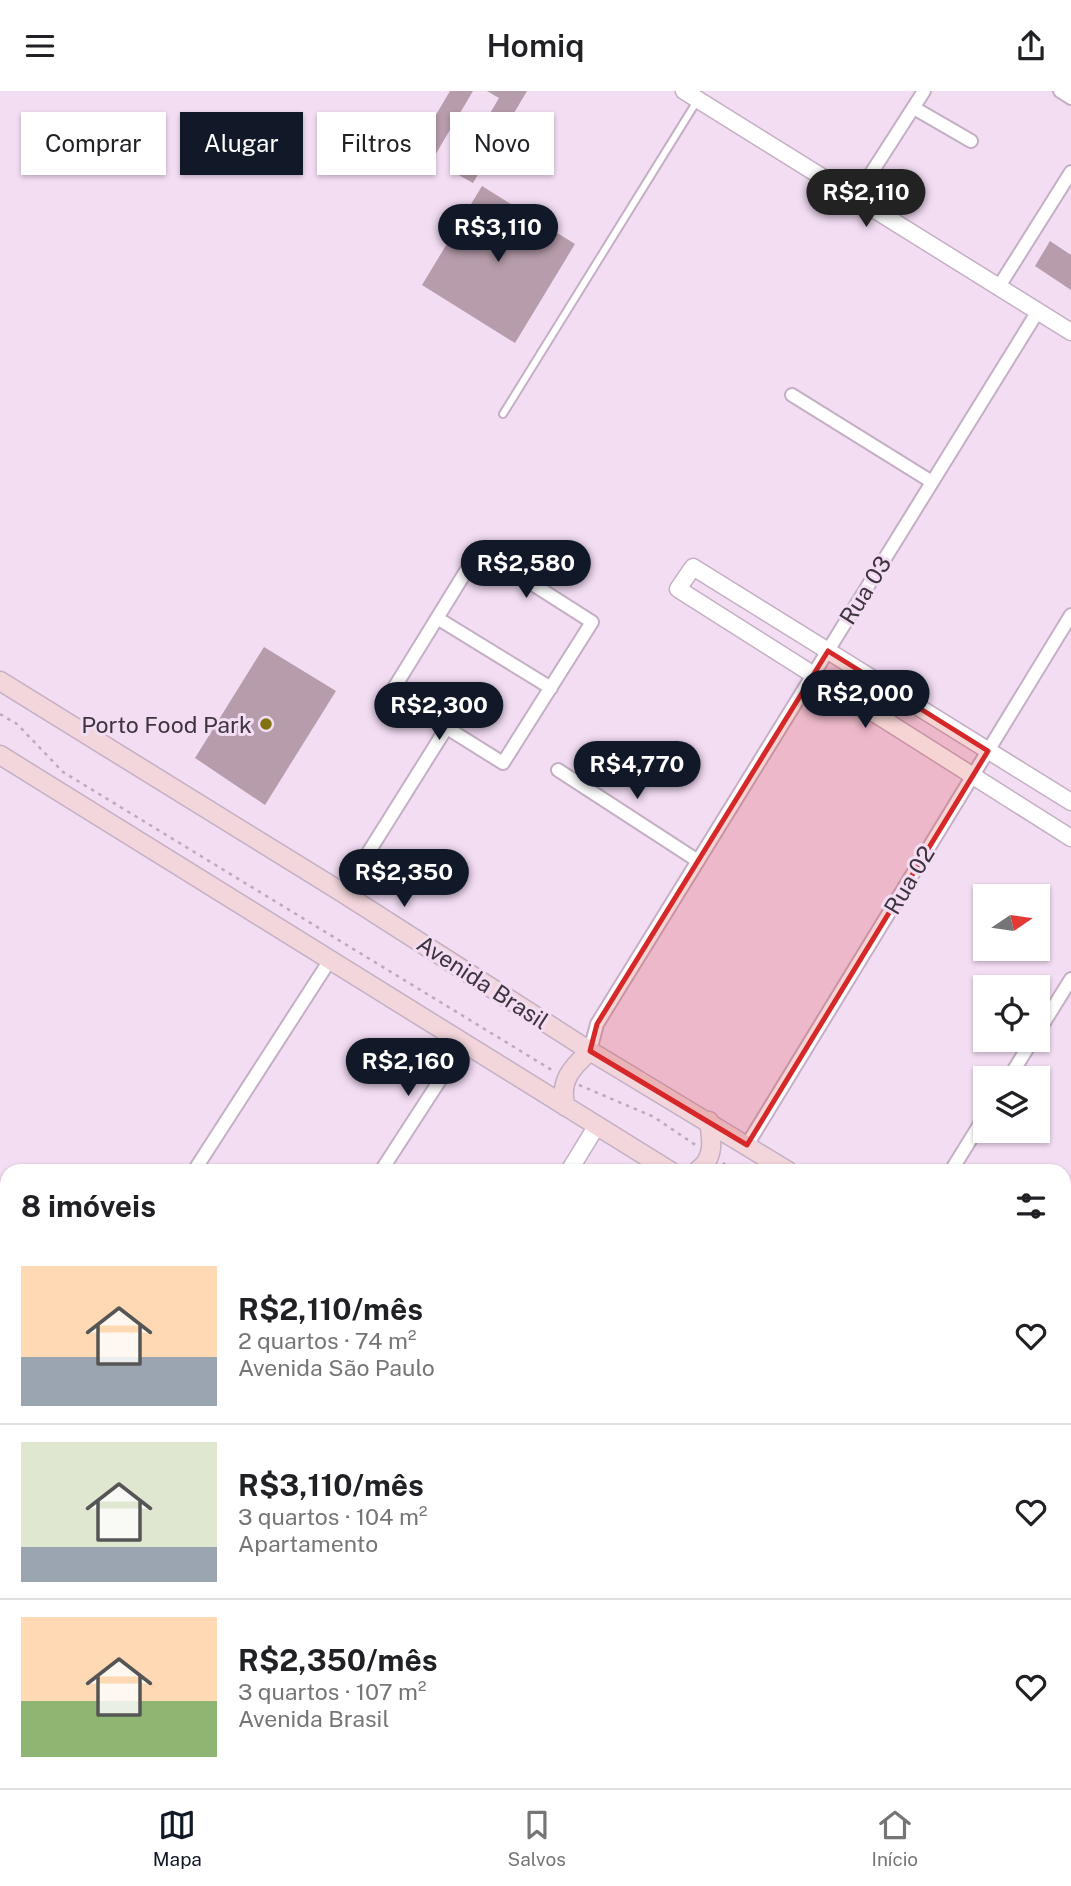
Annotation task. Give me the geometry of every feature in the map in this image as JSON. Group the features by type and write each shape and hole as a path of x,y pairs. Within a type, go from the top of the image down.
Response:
{"main road":[{"name":"Avenida Brasil","path":"0,681 343,893 590,1051 777,1164"},
{"path":"0,755 658,1164"},
{"path":"566,1107 563,1086 566,1078 590,1051"},
{"path":"703,1164 710,1155 712,1142 709,1121"}],"street":[{"path":"684,91 701,95 854,200 1071,332"},
{"path":"854,200 925,91"},
{"path":"1060,91 1071,98"},
{"path":"914,108 971,141"},
{"path":"998,288 1071,172"},
{"name":"Rua 03","path":"590,1051 597,1024 1038,311"},
{"path":"792,395 932,482"},
{"path":"479,550 592,622 503,763 391,693 437,618 479,550"},
{"path":"1071,802 693,567 678,589 1071,838"},
{"name":"Rua 02","path":"747,1145 1071,615"},
{"path":"437,618 551,688"},
{"path":"343,893 447,727"},
{"path":"558,770 698,861"},
{"path":"199,1164 330,960"},
{"path":"1050,1012 1071,978"},
{"path":"386,1164 464,1043"},
{"path":"573,1164 596,1127"},
{"path":"955,1164 973,1135"}],"lane":[{"path":"503,414 701,95"}],"path":[{"path":"0,714 17,724 64,772 566,1078 608,1100 653,1117 724,1164"}],"highlighted area":[{"path":"828,651 988,751 747,1145 590,1051 597,1024"}],"building":[{"path":"450,91 473,91 461,112 450,112 450,130 436,154 436,115"},
{"path":"487,91 527,91 515,112 491,112 499,98"},
{"path":"459,175 478,175 473,183"},
{"path":"482,186 575,244 515,343 422,285"},
{"path":"1050,241 1071,255 1071,290 1035,266"},
{"name":"Porto Food Park","path":"264,647 336,691 265,805 195,758"}],"place":[{"name":"Porto Food Park","path":"266,724"}]}
